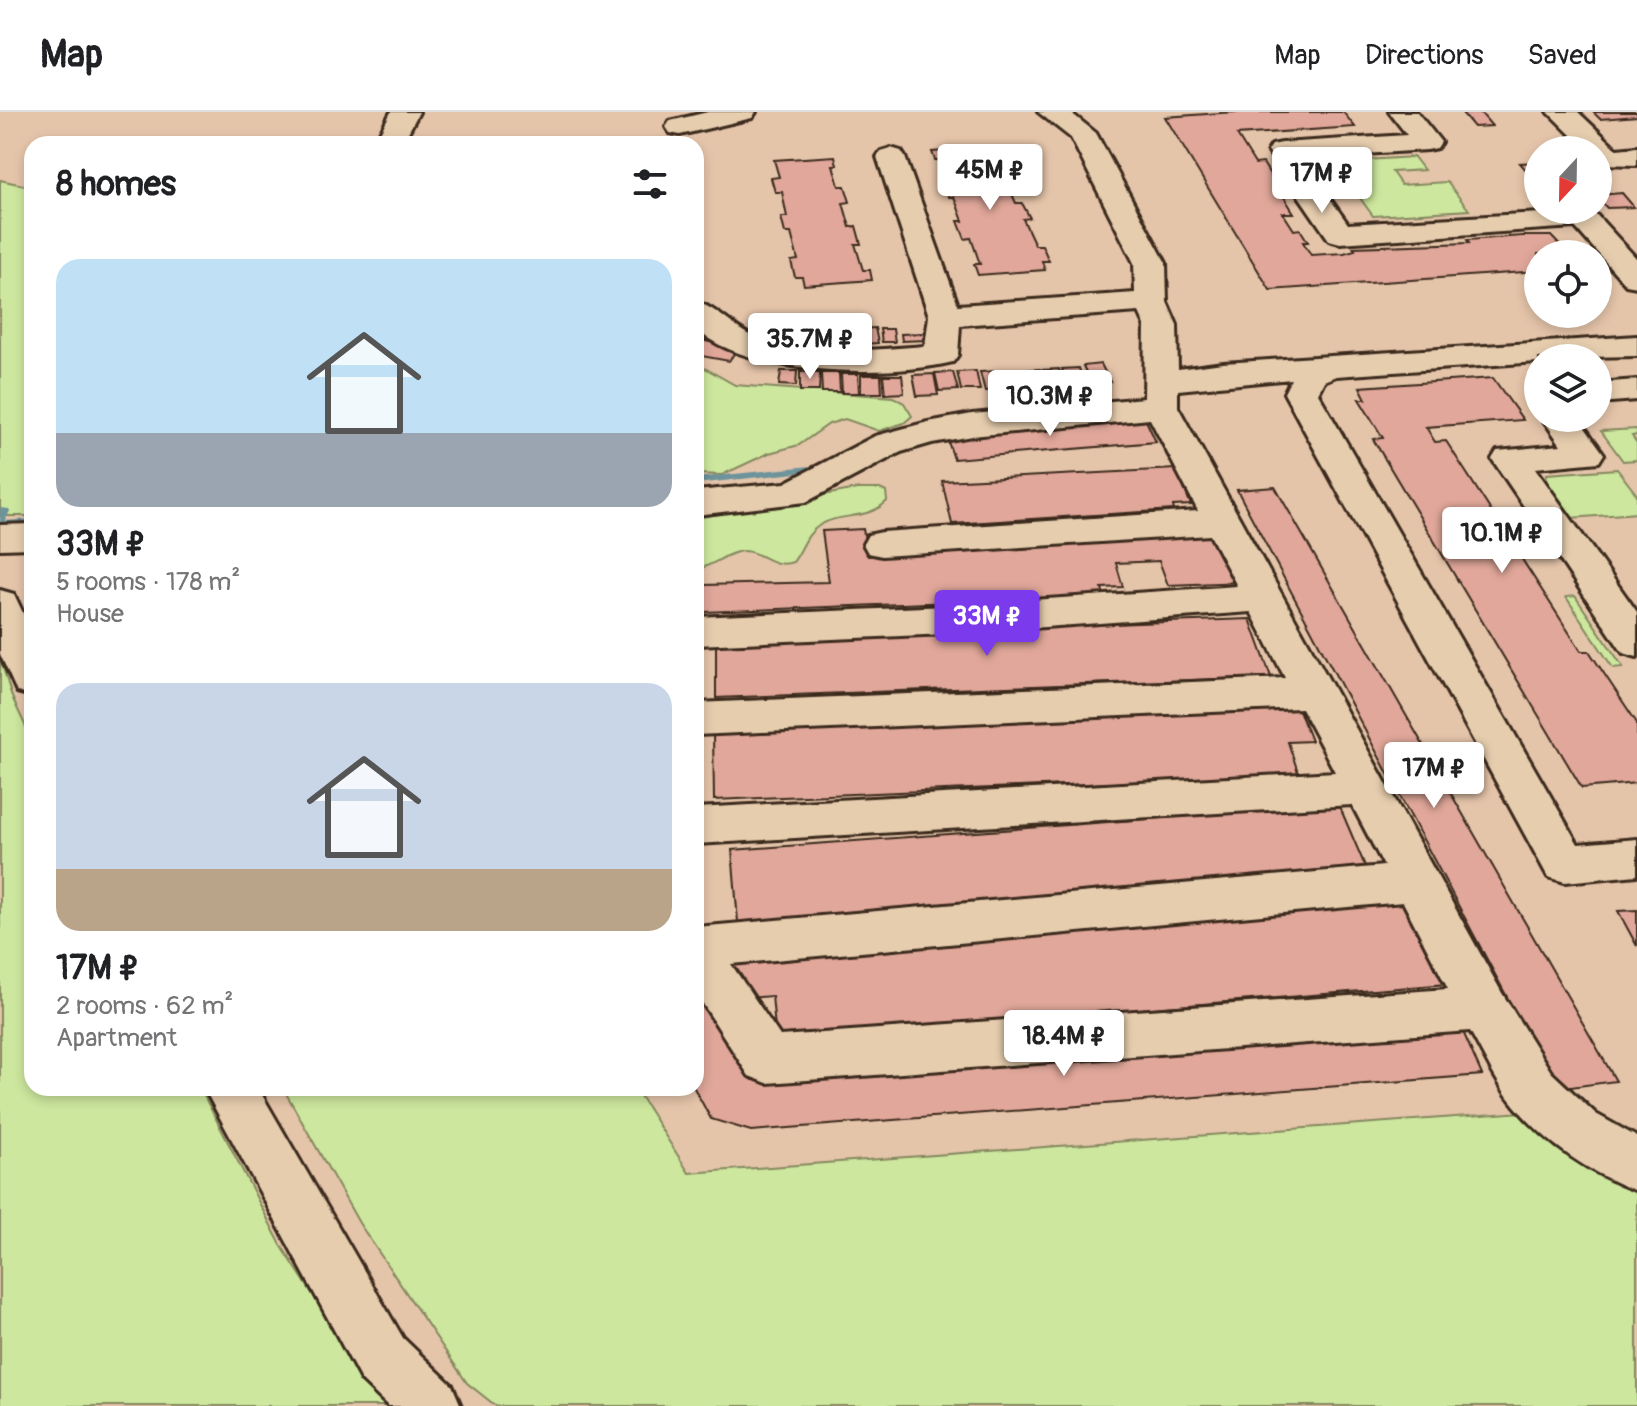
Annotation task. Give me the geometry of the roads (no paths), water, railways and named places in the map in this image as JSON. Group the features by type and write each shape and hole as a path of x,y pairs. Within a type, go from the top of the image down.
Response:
{"street":[{"path":"392,136 405,112"},
{"path":"680,127 742,112"},
{"path":"1052,112 1082,133 1150,263 1151,302 1161,325 1161,395 1222,522 1484,1008 1532,1088 1577,1131 1637,1166"},
{"path":"1403,112 1427,142 1282,151 1340,234 1524,219"},
{"path":"1562,112 1610,158 1637,156"},
{"path":"704,322 709,329 729,339 782,355 850,361 941,355 945,316 891,157"},
{"path":"1588,224 1637,278"},
{"path":"945,316 1151,302"},
{"path":"704,502 793,494 888,444 972,425 1161,395 1223,373 1637,346"},
{"path":"1513,354 1524,369"},
{"path":"1329,366 1316,370 1304,383 1301,393 1565,864 1637,857"},
{"path":"1612,392 1637,390"},
{"path":"1570,432 1586,454 1510,459 1637,643"},
{"path":"882,544 1222,522"},
{"path":"0,537 24,536"},
{"path":"704,631 947,620 1262,598"},
{"path":"0,604 24,662"},
{"path":"704,719 1311,692"},
{"path":"704,826 1366,787"},
{"path":"704,948 1415,882"},
{"path":"704,962 767,1060 1484,1008"},
{"path":"234,1096 382,1359 431,1406"}],"waterway":[{"path":"704,480 810,469"},
{"path":"0,511 5,511 0,521"},
{"path":"0,525 24,523"}]}
